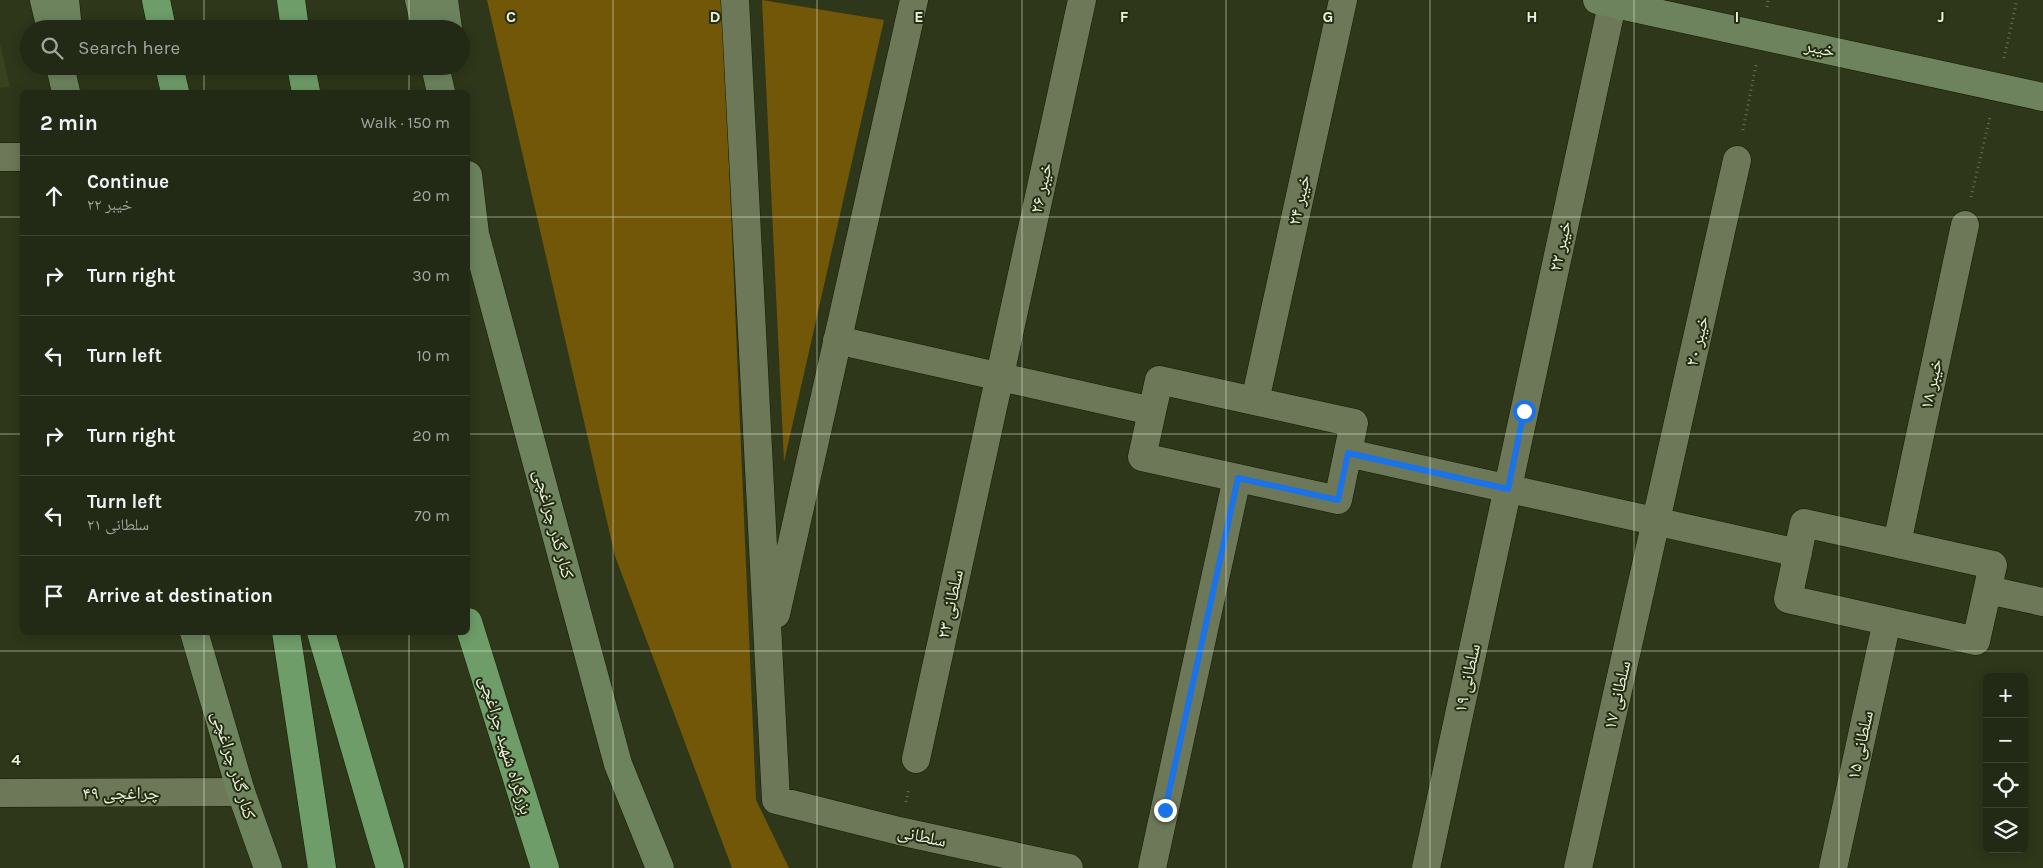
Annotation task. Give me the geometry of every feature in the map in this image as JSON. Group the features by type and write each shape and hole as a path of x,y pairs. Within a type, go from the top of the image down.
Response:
{"highway":[{"path":"156,0 160,20"},
{"path":"291,0 294,20"},
{"path":"172,75 175,90"},
{"path":"303,75 306,90"},
{"name":"بزرگراه شهید چراغچی","path":"470,628 545,868"},
{"path":"286,635 322,868"},
{"path":"322,635 390,868"}],"main road":[{"path":"44,0 49,20"},
{"path":"65,0 67,20"},
{"path":"418,0 424,20"},
{"path":"444,0 447,20"},
{"name":"خیبر","path":"1607,1 2043,97"},
{"path":"62,75 66,90"},
{"path":"73,75 75,90"},
{"path":"437,75 441,90"},
{"path":"454,75 456,90"},
{"name":"کنار گذر چراغچی","path":"470,190 476,234 618,764 660,868"},
{"path":"470,209 476,234"},
{"name":"کنار گذر چراغچی","path":"195,635 241,792 268,868"}],"street":[{"path":"735,0 768,648"},
{"path":"768,648 914,0"},
{"name":"خیبر ۲۶","path":"999,376 1082,0"},
{"name":"خیبر ۲۴","path":"1255,401 1343,0"},
{"name":"خیبر ۲۲","path":"1508,489 1607,1"},
{"path":"0,157 20,157"},
{"name":"خیبر ۲۰","path":"1656,522 1738,160"},
{"name":"خیبر ۱۸","path":"1898,543 1964,225"},
{"path":"837,340 1152,411"},
{"name":"سلطانی ۲۳","path":"916,759 999,376"},
{"path":"1159,380 1255,401 1354,423 1338,500 1142,457 1159,380"},
{"path":"1348,453 1798,553"},
{"path":"1152,868 1238,478"},
{"name":"سلطانی ۱۹","path":"1426,868 1508,489"},
{"name":"سلطانی ۱۷","path":"1578,868 1656,522"},
{"path":"1804,523 1898,543 1993,565 1976,641 1788,599 1804,523"},
{"path":"1988,590 2043,602"},
{"name":"سلطانی ۱۵","path":"1833,868 1887,621"},
{"name":"سلطانی","path":"768,648 776,800 899,831 1069,868"},
{"name":"چراغچی ۴۹","path":"0,793 241,792"}],"path":[{"path":"1738,160 1768,0"},
{"path":"899,831 916,759"}],"shaded area":[{"path":"487,0 722,0 756,800 789,868 732,868 615,556"},
{"path":"762,0 884,20 784,462"},
{"path":"0,43 10,87 0,88"}],"route":[{"path":"1165,810 1238,478 1338,500 1348,453 1508,489 1524,411"}]}
